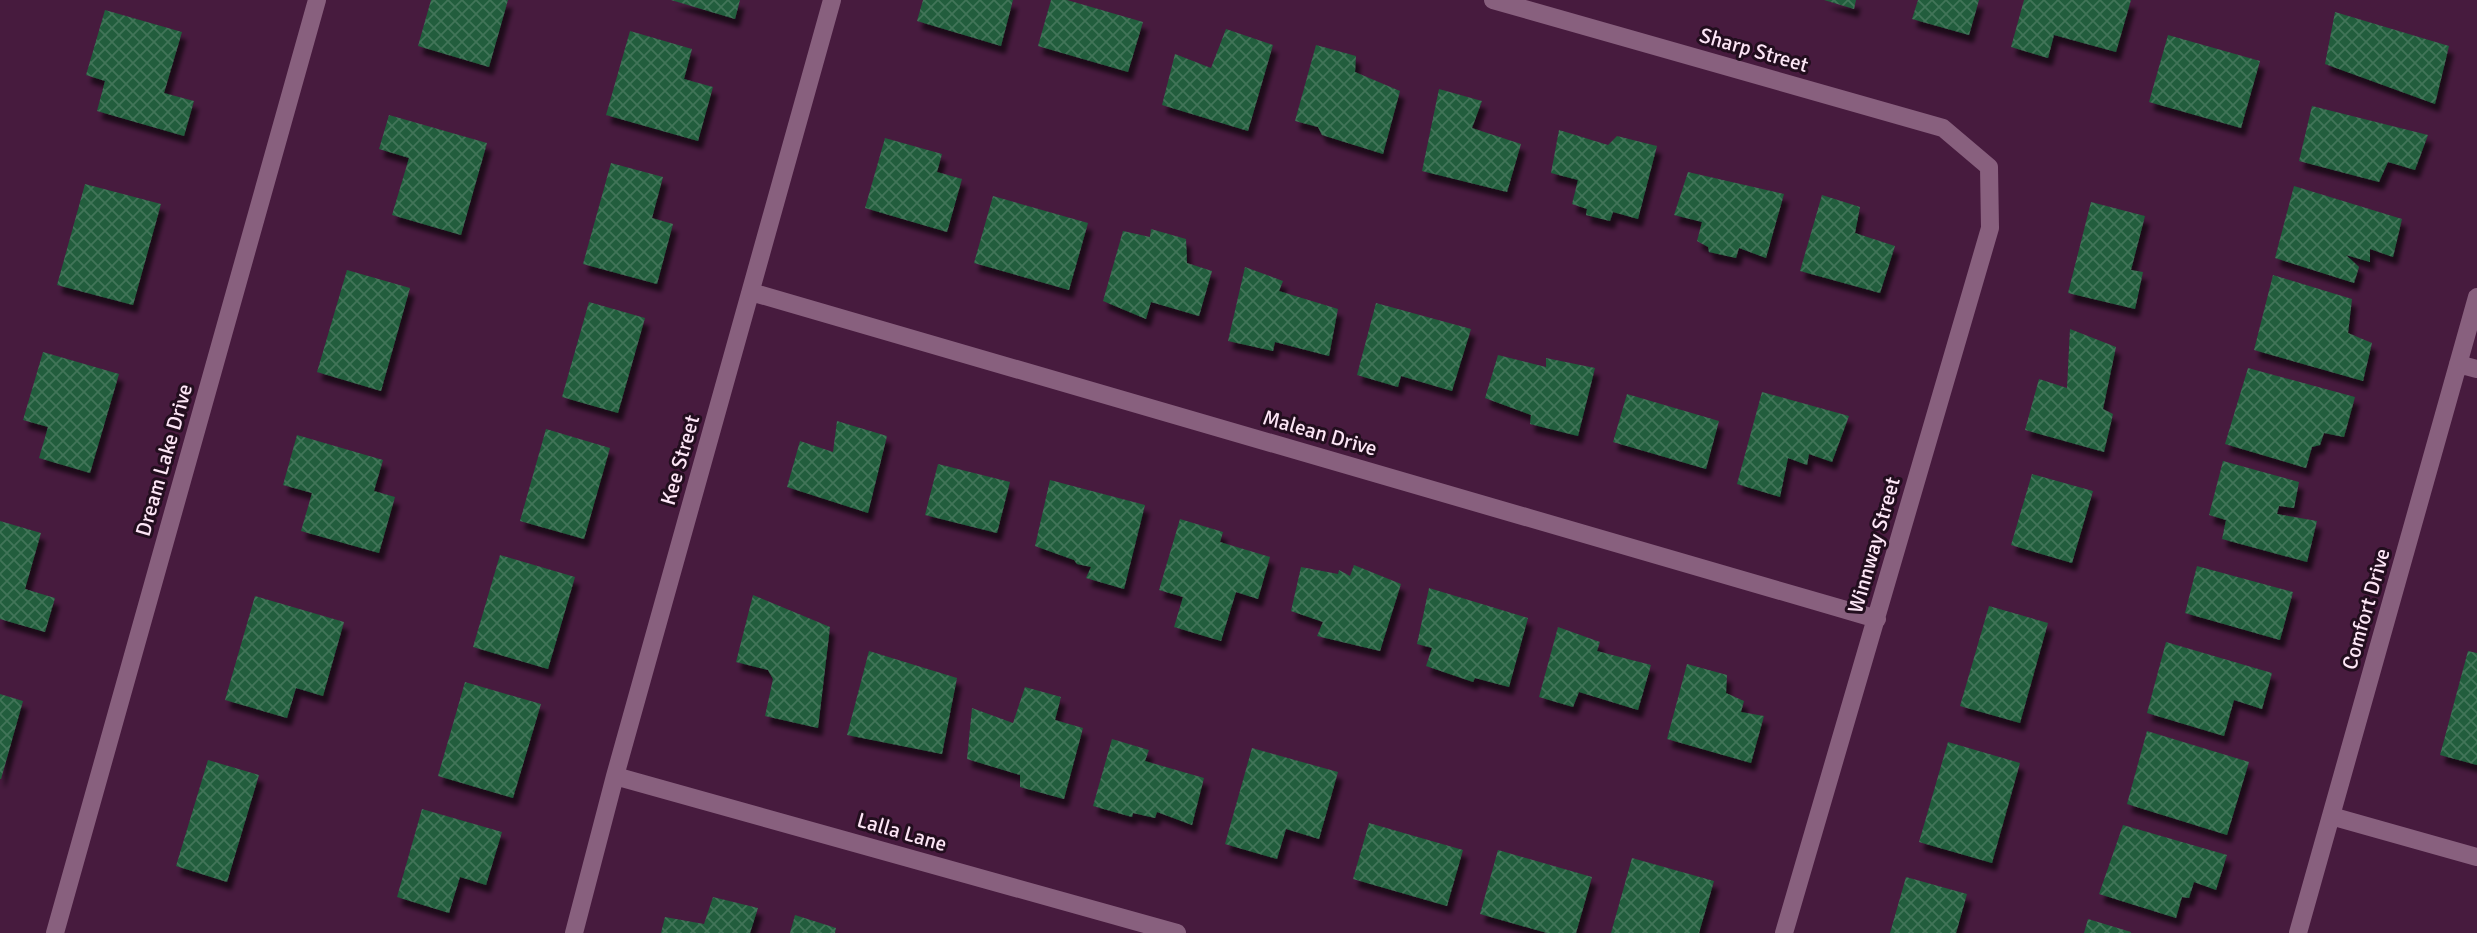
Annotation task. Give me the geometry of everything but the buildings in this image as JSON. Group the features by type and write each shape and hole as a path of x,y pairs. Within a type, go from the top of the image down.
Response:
{"street":[{"name":"Dream Lake Drive","path":"55,933 317,0"},
{"name":"Kee Street","path":"574,933 615,776 832,0"},
{"name":"Sharp Street","path":"1493,0 1943,128 1989,167"},
{"name":"Winnway Street","path":"1784,933 1990,228 1989,167"},
{"name":"Malean Drive","path":"751,292 1877,619"},
{"name":"Comfort Drive","path":"2298,933 2477,297"},
{"path":"2458,364 2477,369"},
{"name":"Lalla Lane","path":"615,776 1177,933"},
{"path":"2331,816 2477,857"}]}
